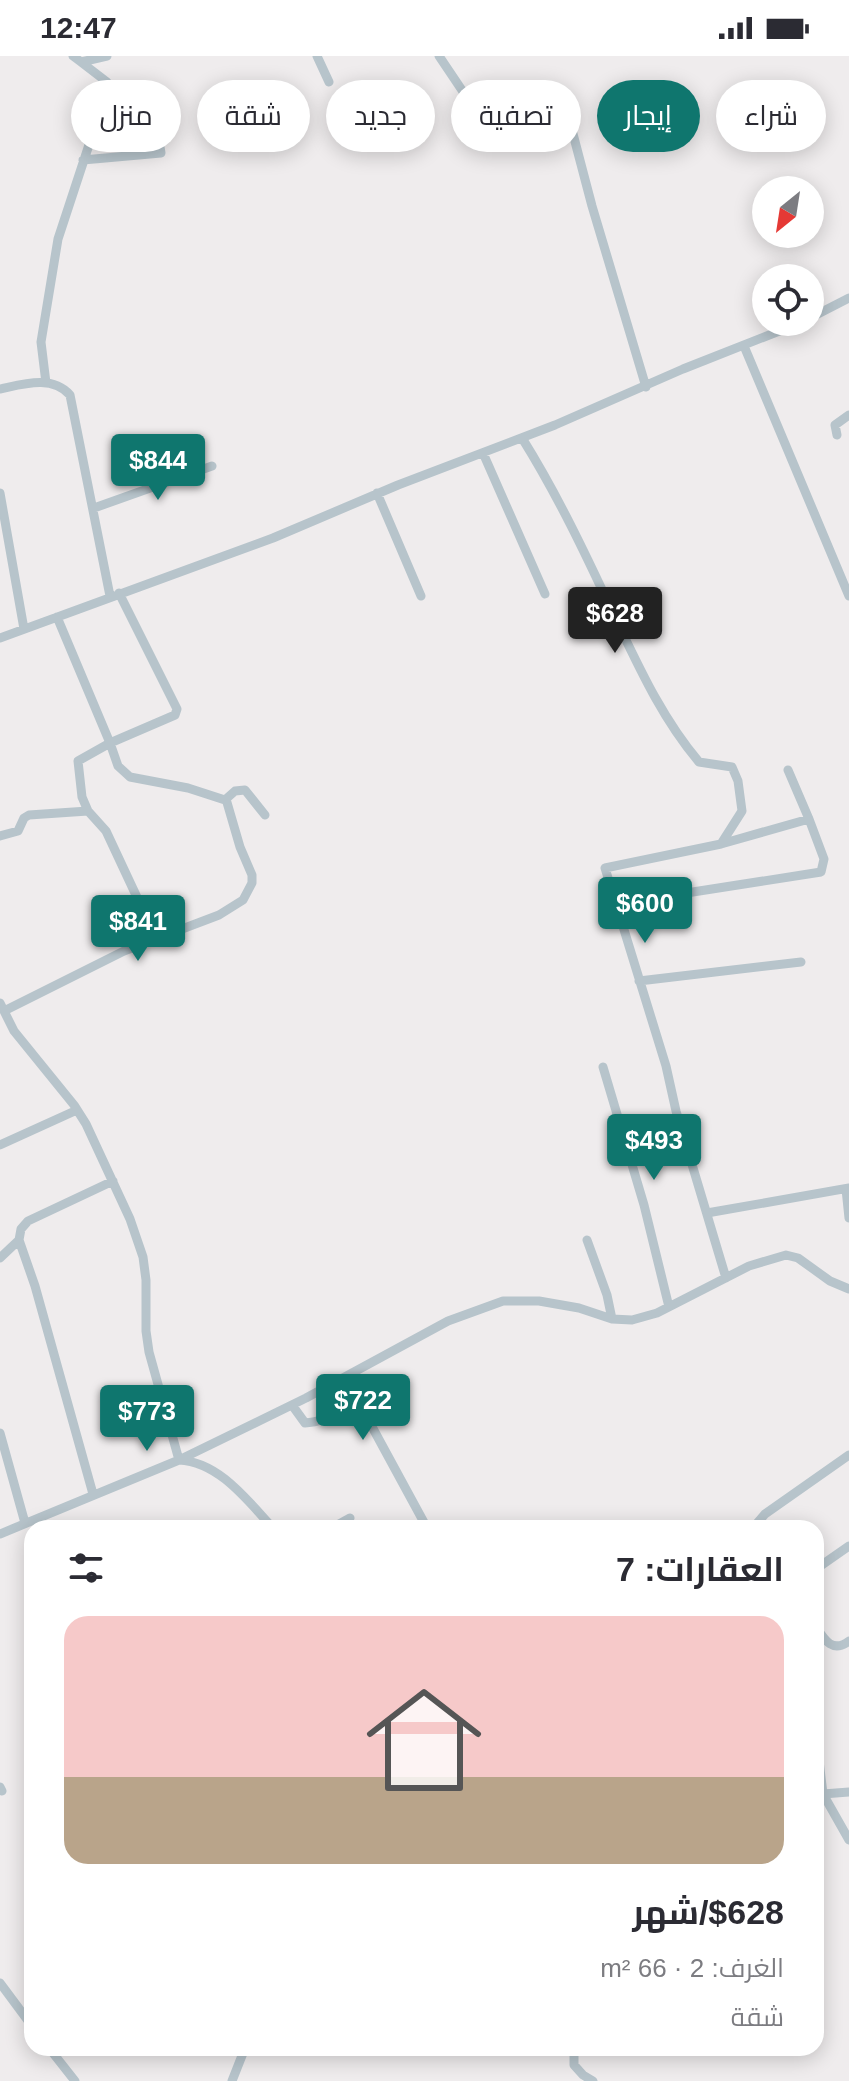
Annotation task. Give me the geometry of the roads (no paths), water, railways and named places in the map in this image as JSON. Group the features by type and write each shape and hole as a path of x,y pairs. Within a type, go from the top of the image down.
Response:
{"street":[{"path":"77,59 107,56"},
{"path":"317,56 328,80"},
{"path":"439,56 480,117 555,91 563,96 646,387"},
{"path":"46,383 41,342 58,239 108,87 107,82 77,59"},
{"path":"83,160 161,152"},
{"path":"824,311 849,298"},
{"path":"0,638 273,538 768,336"},
{"path":"744,346 849,596"},
{"path":"0,389 46,383 64,388 70,395 114,595 177,709 175,715 110,743 78,761 82,797 88,811 106,831 156,938"},
{"path":"837,435 835,425 849,415"},
{"path":"522,438 584,552 658,707 699,762 727,765 734,771 742,811 721,844"},
{"path":"483,453 545,594"},
{"path":"94,508 212,466"},
{"path":"0,493 24,629"},
{"path":"377,493 421,596"},
{"path":"57,617 118,766 130,777 188,788 225,800"},
{"path":"616,904 821,872 824,859 788,770"},
{"path":"225,800 235,791 245,790 265,815"},
{"path":"179,1460 149,1352 143,1257 113,1181 77,1110 14,1031 2,1007 156,938 219,915 243,900 252,875 225,800"},
{"path":"0,836 18,831 24,818 29,815 88,811"},
{"path":"726,1278 605,868 721,844 809,819"},
{"path":"639,981 801,962"},
{"path":"603,1067 644,1205 669,1307"},
{"path":"0,1145 77,1110"},
{"path":"93,1494 35,1286 19,1240 21,1229 28,1221 113,1181"},
{"path":"707,1213 848,1188 849,1218"},
{"path":"0,1258 19,1240"},
{"path":"587,1240 607,1295 612,1319"},
{"path":"32,1520 179,1460 292,1405 448,1321 503,1301 559,1304 612,1319 632,1320 648,1317 749,1266 786,1255 798,1258 830,1281 849,1289"},
{"path":"292,1405 305,1423 346,1413 362,1417 370,1423 423,1520"},
{"path":"0,1433 24,1520"},
{"path":"760,1520 849,1455"},
{"path":"179,1460 192,1461 213,1470 265,1520"},
{"path":"346,1520 350,1518"},
{"path":"0,1534 24,1523"},
{"path":"824,1563 849,1546"},
{"path":"824,1640 834,1647 849,1641"},
{"path":"824,1793 849,1792"},
{"path":"824,1799 849,1840"},
{"path":"0,1983 24,2014"},
{"path":"55,2056 75,2081"},
{"path":"232,2081 242,2056"},
{"path":"574,2056 574,2065 593,2081"}]}
